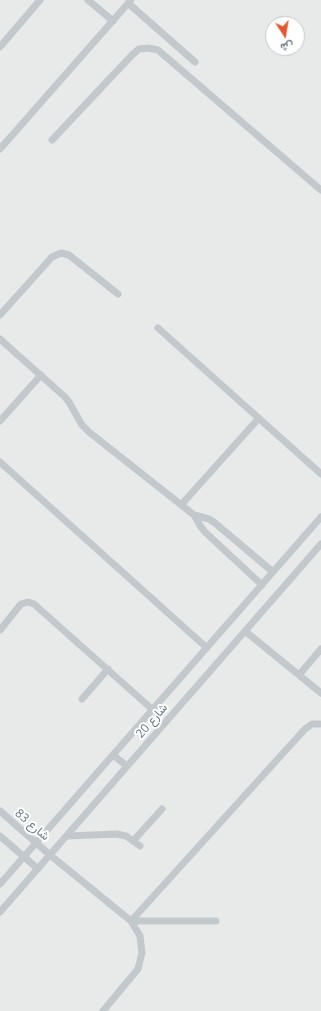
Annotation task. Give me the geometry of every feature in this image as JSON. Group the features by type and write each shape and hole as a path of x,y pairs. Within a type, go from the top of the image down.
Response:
{"lane":[{"path":"0,47 40,0"},
{"path":"88,0 113,21"},
{"path":"0,148 130,2 195,62"},
{"path":"52,140 132,56 139,50 148,48 158,50 321,190"},
{"path":"0,315 52,257 61,253 69,255 118,294"},
{"path":"158,328 321,474"},
{"path":"0,339 69,402 82,425 89,432 194,515 205,532 262,585"},
{"path":"0,422 41,375"},
{"path":"181,505 259,418"},
{"path":"0,462 207,648"},
{"path":"194,515 209,519 215,523 273,572"},
{"name":"شارع 20","path":"0,884 321,517"},
{"name":"شارع 20","path":"0,912 321,544"},
{"path":"0,630 21,604 28,602 34,604 153,710"},
{"path":"245,631 321,693"},
{"path":"299,675 321,649"},
{"path":"82,699 108,669"},
{"path":"131,921 305,729 312,724 321,724"},
{"path":"113,755 127,766"},
{"path":"134,840 162,810"},
{"name":"شارع 83","path":"0,811 50,855 131,921"},
{"path":"67,836 117,834 134,840 140,846"},
{"path":"0,836 38,869"},
{"path":"131,921 216,921"},
{"path":"103,1011 138,969 142,953 140,936 131,921"}],"shaded area":[{"path":"0,0 321,0 321,1011 0,1011"}]}
